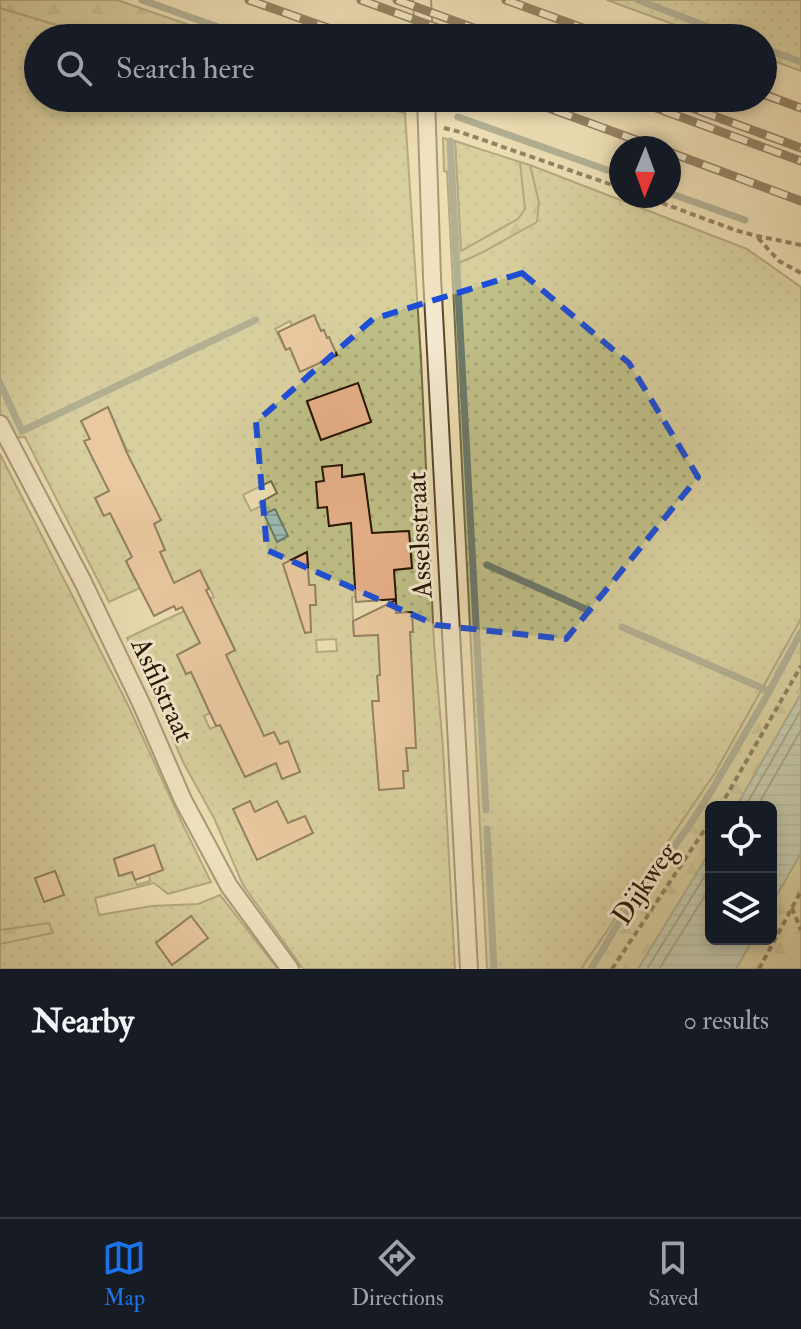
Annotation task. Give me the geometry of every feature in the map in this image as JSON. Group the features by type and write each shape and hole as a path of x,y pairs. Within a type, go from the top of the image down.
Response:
{"street":[{"path":"422,0 423,24"},
{"name":"Asselsstraat","path":"426,112 432,277 469,969"},
{"name":"Asfilstraat","path":"0,424 83,582 183,800 229,886 290,969"}],"path":[{"path":"443,128 609,184"},
{"path":"677,208 757,236 801,245"},
{"path":"757,236 779,261 801,273"},
{"path":"723,801 801,666"},
{"name":"Dijkweg","path":"612,969 705,829"},
{"path":"762,969 801,891"},
{"path":"792,908 801,930"}],"highlighted area":[{"path":"522,273 629,363 698,477 566,639 436,625 267,550 256,422 373,319"}],"green space":[{"path":"0,0 117,0 186,24 54,24 0,8"},
{"path":"607,0 801,0 801,71 777,62 777,24 673,24"},
{"path":"0,8 54,24 24,24 24,112 405,113 455,969 303,969 243,885 127,638 214,597 200,571 145,597 140,588 109,602 25,437 0,438","holes":["290,321 292,326 324,330 324,339 329,338 337,355 300,372 290,348 285,349 275,329","358,384 371,422 321,440 307,402","108,408 130,451 97,467 85,441 90,439 81,421","341,465 342,477 364,474 369,514 329,525 327,507 316,482 324,481 323,468","271,481 277,493 251,511 243,495","95,498 161,520 123,539 110,513 103,515","409,531 412,568 354,573 377,541 377,533","162,543 165,549 160,552 167,567 135,580 126,561","307,552 309,585 315,586 316,605 297,606 283,564","395,594 396,613 413,632 354,636 352,597","217,612 235,650 186,674 200,643 191,624","336,639 337,651 317,652 316,640","200,691 251,710 210,729 204,716 210,713","274,732 280,744 288,742 300,772 282,779 276,763 245,777 231,748 240,743 242,747","376,743 415,748 406,748 408,770"]},
{"path":"443,138 455,141 461,251 518,219 525,209 520,162 530,165 539,203 537,222 452,266 447,172 444,171"},
{"path":"455,141 520,162 526,209 518,219 461,251"},
{"path":"530,165 609,196 609,208 641,208 747,249 801,287 801,619 715,773 581,969 487,969 452,266 483,252 539,203"},
{"path":"0,454 127,703 211,882 168,894 154,883 95,898 99,915 152,906 198,904 220,895 278,969 0,969","holes":["154,845 163,870 149,875 150,881 137,885 132,872 119,876 114,859","55,871 64,895 36,878","191,917 172,965 156,942"]},
{"path":"801,619 801,694 739,801 705,801 705,860 638,969 581,969 715,773"},
{"path":"801,853 801,969 736,969 750,945 777,945 777,895"},
{"path":"49,923 53,933 0,944 0,930"}],"water":[{"path":"275,509 288,536 277,542 264,514"},
{"path":"801,694 801,853 777,895 777,801 739,801"},
{"path":"705,860 705,945 750,945 736,969 638,969"}],"building":[{"path":"314,315 337,355 300,372 290,348 286,350 278,332"},
{"path":"358,383 371,422 321,440 307,401"},
{"path":"108,407 161,520 154,524 165,550 160,552 174,583 200,570 209,589 206,590 235,650 226,655 264,736 274,732 280,744 288,741 300,772 282,779 276,763 245,777 220,725 216,726 191,672 186,674 177,655 200,643 182,607 176,610 174,606 154,616 126,561 132,557 110,513 104,516 95,498 109,491 84,441 90,439 81,421"},
{"path":"342,465 342,477 364,474 372,533 409,531 412,568 394,570 396,599 356,602 351,523 329,526 327,507 318,508 316,482 324,481 322,467"},
{"path":"307,552 309,585 315,585 316,605 310,605 311,632 305,633 283,564"},
{"path":"396,600 396,613 412,612 413,632 410,632 416,748 406,748 408,771 403,771 404,788 379,790 372,701 379,701 378,635 354,636 353,621"},
{"path":"250,801 255,812 277,801 288,823 305,816 313,833 257,860 233,809"},
{"path":"154,845 163,870 135,880 132,872 119,876 114,859"},
{"path":"55,871 64,895 44,902 35,878"},
{"path":"191,916 208,938 172,965 156,943"}],"waterway":[{"path":"142,0 210,24"},
{"path":"638,0 701,24"},
{"path":"777,53 801,62"},
{"path":"458,117 609,171"},
{"path":"450,141 486,810"},
{"path":"681,197 745,220"},
{"path":"0,383 22,431 256,320"},
{"path":"487,565 590,611"},
{"path":"622,627 769,691"},
{"path":"591,969 618,924 712,790 801,632"},
{"path":"487,829 494,969"}],"railway":[{"path":"249,0 317,24"},
{"path":"361,0 427,24"},
{"path":"397,0 463,24"},
{"path":"506,0 572,24"},
{"path":"777,99 801,108"},
{"path":"559,112 625,136"},
{"path":"667,112 801,161"},
{"path":"703,112 801,148"},
{"path":"681,156 801,201"}]}
